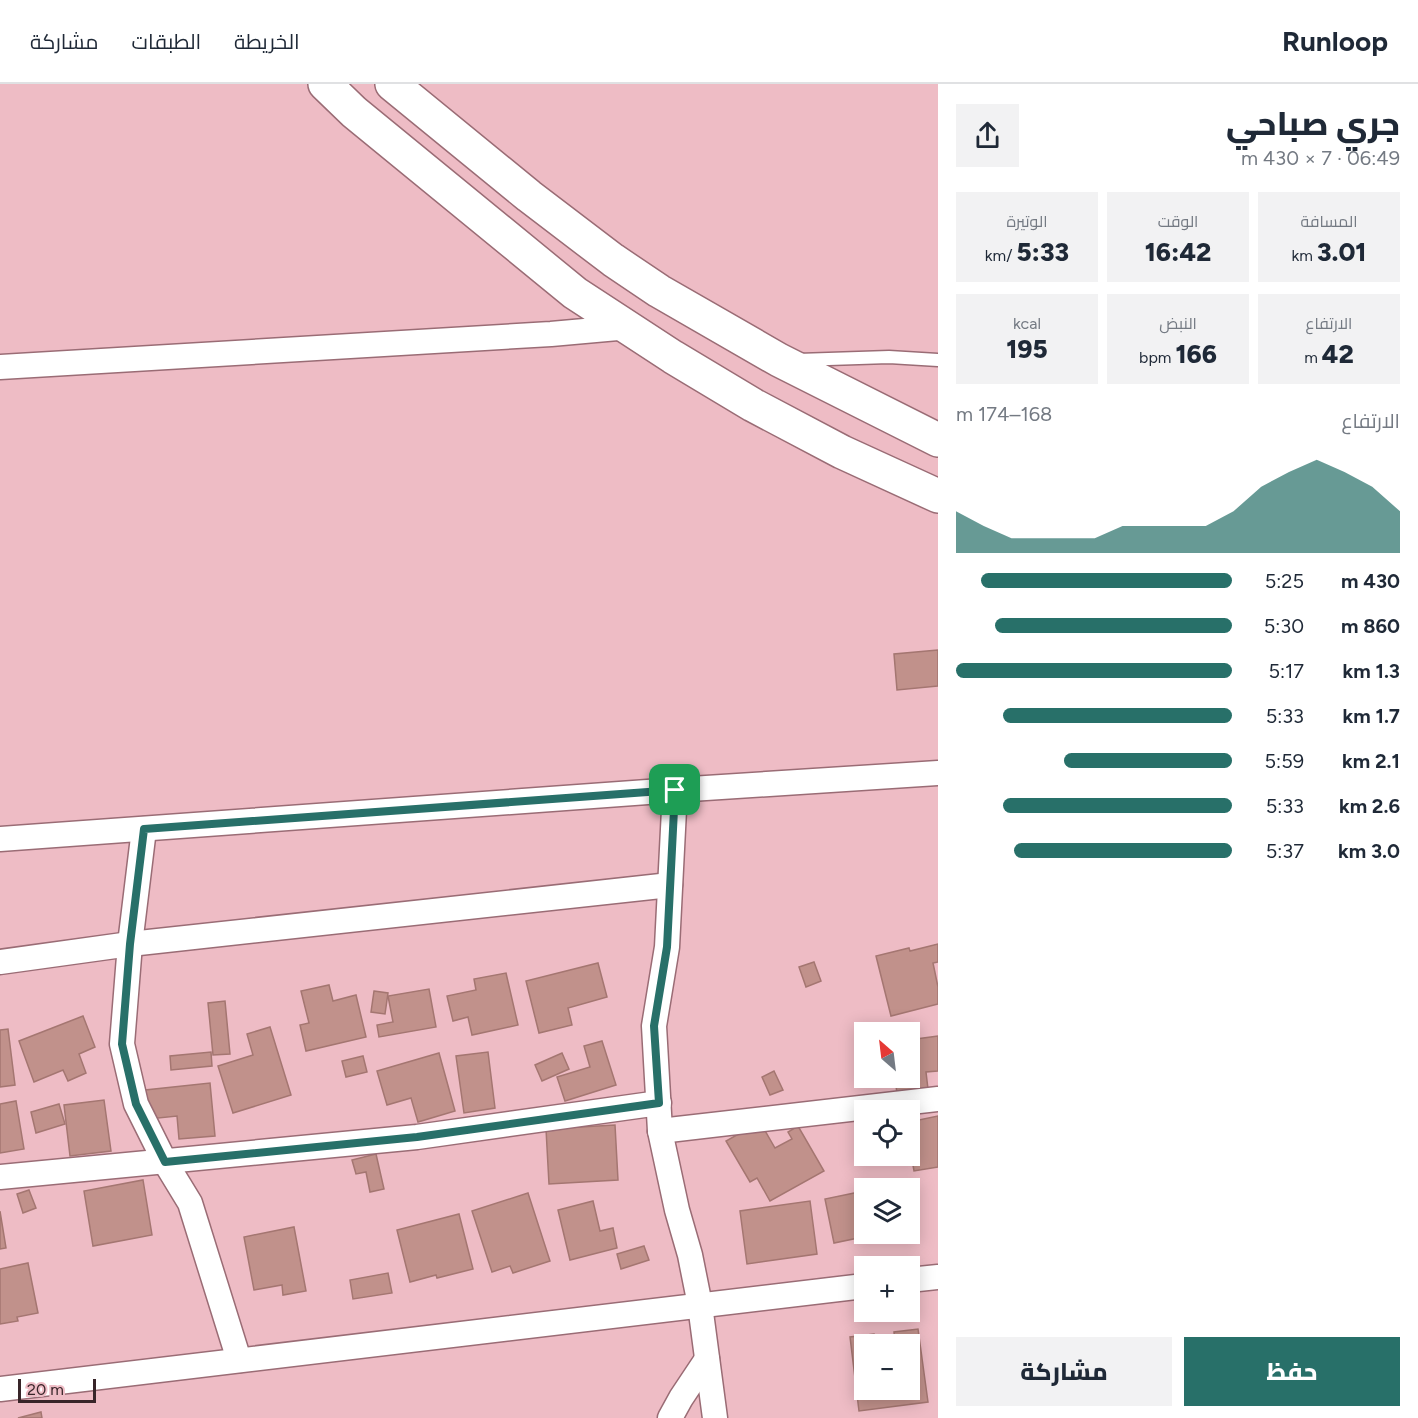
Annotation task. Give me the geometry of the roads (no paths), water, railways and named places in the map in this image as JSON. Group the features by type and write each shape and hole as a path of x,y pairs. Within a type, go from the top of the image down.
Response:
{"main road":[{"path":"325,84 354,112 575,293 753,405 842,452 938,496"},
{"path":"392,84 530,196 613,260 659,291 779,360 938,440"}],"street":[{"path":"0,367 629,327"},
{"path":"0,839 938,773"},
{"path":"675,790 667,947 654,1026 660,1131 700,1305 715,1418"},
{"path":"144,829 130,944 122,1044 136,1104 165,1162 190,1203 239,1360"},
{"path":"0,962 130,944 670,885"},
{"path":"660,1131 938,1099"},
{"path":"0,1177 417,1137 659,1103"},
{"path":"920,1279 938,1277"},
{"path":"0,1389 854,1287"},
{"path":"670,1418 707,1359"}],"lane":[{"path":"779,360 889,357 938,360"}]}
